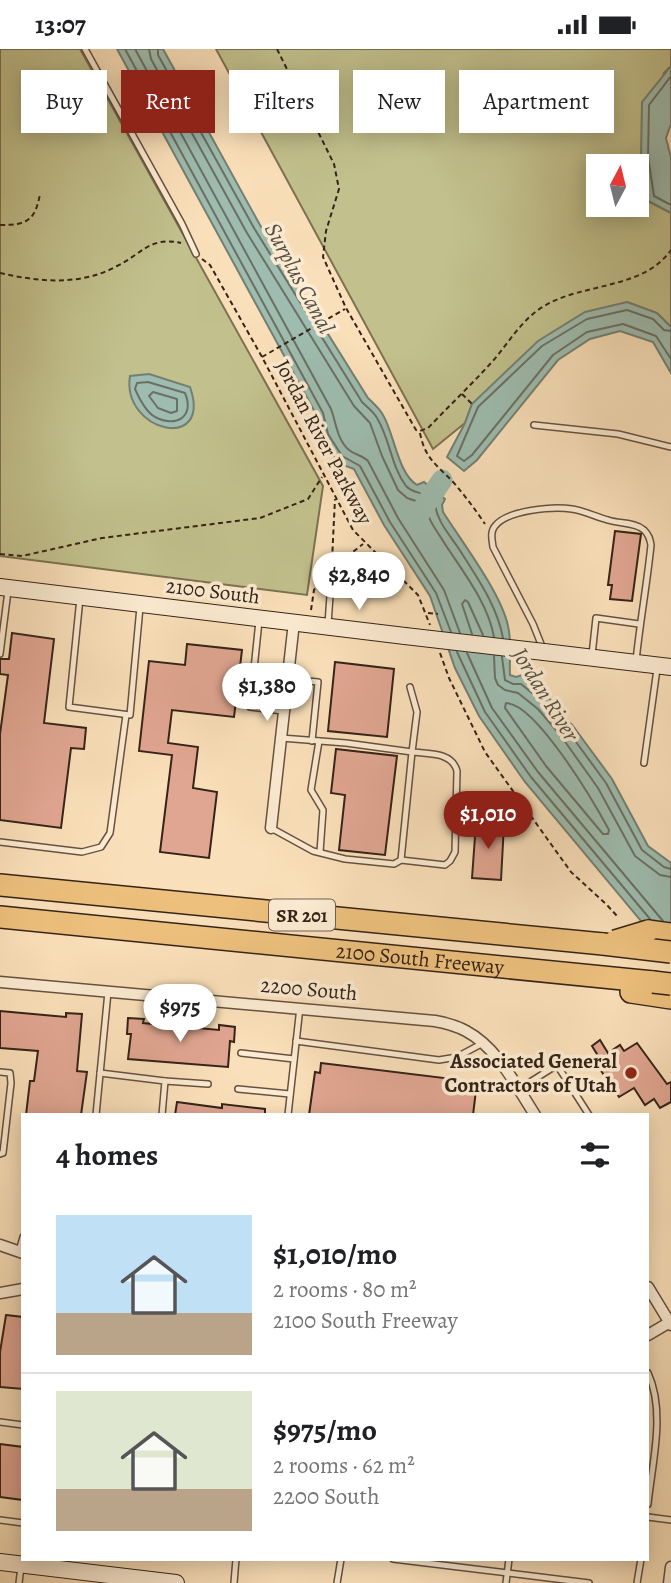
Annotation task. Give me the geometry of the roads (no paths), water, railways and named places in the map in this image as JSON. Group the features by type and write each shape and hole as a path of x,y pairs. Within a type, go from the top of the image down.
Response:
{"highway":[{"name":"2100 South Freeway","path":"0,885 671,952"},
{"name":"2100 South Freeway","path":"0,917 445,961 665,990"},
{"path":"603,944 648,931 671,934"}],"street":[{"name":"2100 South","path":"4,587 664,666"},
{"path":"271,828 294,622"},
{"name":"2200 South","path":"0,982 435,1021 467,1031 483,1043"},
{"path":"483,1043 506,1070 534,1113"},
{"path":"0,1245 21,1252"},
{"path":"0,1293 21,1289"},
{"path":"649,1289 671,1324 649,1335"},
{"path":"0,1562 63,1564 96,1578 169,1583"},
{"path":"669,1583 671,1567"}],"lane":[{"path":"85,49 182,223 196,254"},
{"path":"534,425 618,434 671,447"},
{"path":"544,652 533,624 493,547 491,533 496,524 511,516 532,510 569,509 643,529 649,536 651,545 636,663"},
{"path":"328,626 332,568"},
{"path":"0,654 4,587"},
{"path":"80,597 69,707 125,715 130,715 141,604"},
{"path":"259,618 250,707 284,711"},
{"path":"592,657 596,618 639,624"},
{"path":"645,763 664,666"},
{"path":"288,679 318,682 312,741"},
{"path":"401,860 417,712 410,687"},
{"path":"0,842 82,852 101,847 110,832 125,715"},
{"path":"271,828 320,852 357,861 394,864 401,860 444,865 455,852 457,771 455,763 448,757 281,738"},
{"path":"319,741 311,790 323,810 320,852"},
{"path":"96,1113 108,992"},
{"path":"288,1113 300,1007"},
{"path":"296,1041 439,1060 457,1058 483,1043"},
{"path":"241,1053 294,1059"},
{"path":"519,1089 557,1065 588,1113"},
{"path":"0,1072 10,1073 3,1153 0,1154"},
{"path":"100,1073 208,1084"},
{"path":"162,1113 166,1081"},
{"path":"237,1089 290,1094"},
{"path":"649,1377 657,1425 649,1495"},
{"path":"649,1402 655,1403"},
{"path":"0,1422 21,1425"},
{"path":"649,1517 671,1520"},
{"path":"0,1521 21,1523"},
{"path":"233,1583 236,1561"},
{"path":"337,1583 341,1561"},
{"path":"409,1561 589,1583"},
{"path":"506,1583 509,1561"},
{"path":"638,1583 640,1561"},
{"path":"19,1583 22,1564"}],"water":[{"path":"117,49 163,49 175,70 128,70"},
{"path":"671,66 671,124 666,138 671,158 671,213 649,202 649,154 641,154 642,102"},
{"path":"163,133 209,133 260,225 368,398 383,415 405,472 417,485 424,482 445,499 443,512 489,583 504,613 510,638 510,675 523,675 532,686 548,697 573,726 612,779 648,846 671,863 671,957 525,782 479,716 455,668 430,596 384,525 354,469 338,463 322,437 317,416"},
{"path":"627,302 657,313 671,327 671,373 653,342 620,331 590,339 558,360 477,460 464,471 447,457 472,404 538,341 585,312"},
{"path":"149,374 190,387 194,408 189,421 179,427 165,427 151,421 139,411 131,395 130,376"}],"waterway":[{"name":"Jordan River","path":"420,513 442,480"}],"place":[{"name":"Associated General Contractors of Utah","path":"631,1073"}],"water label":[{"name":"Surplus Canal","path":"300,278"}]}
